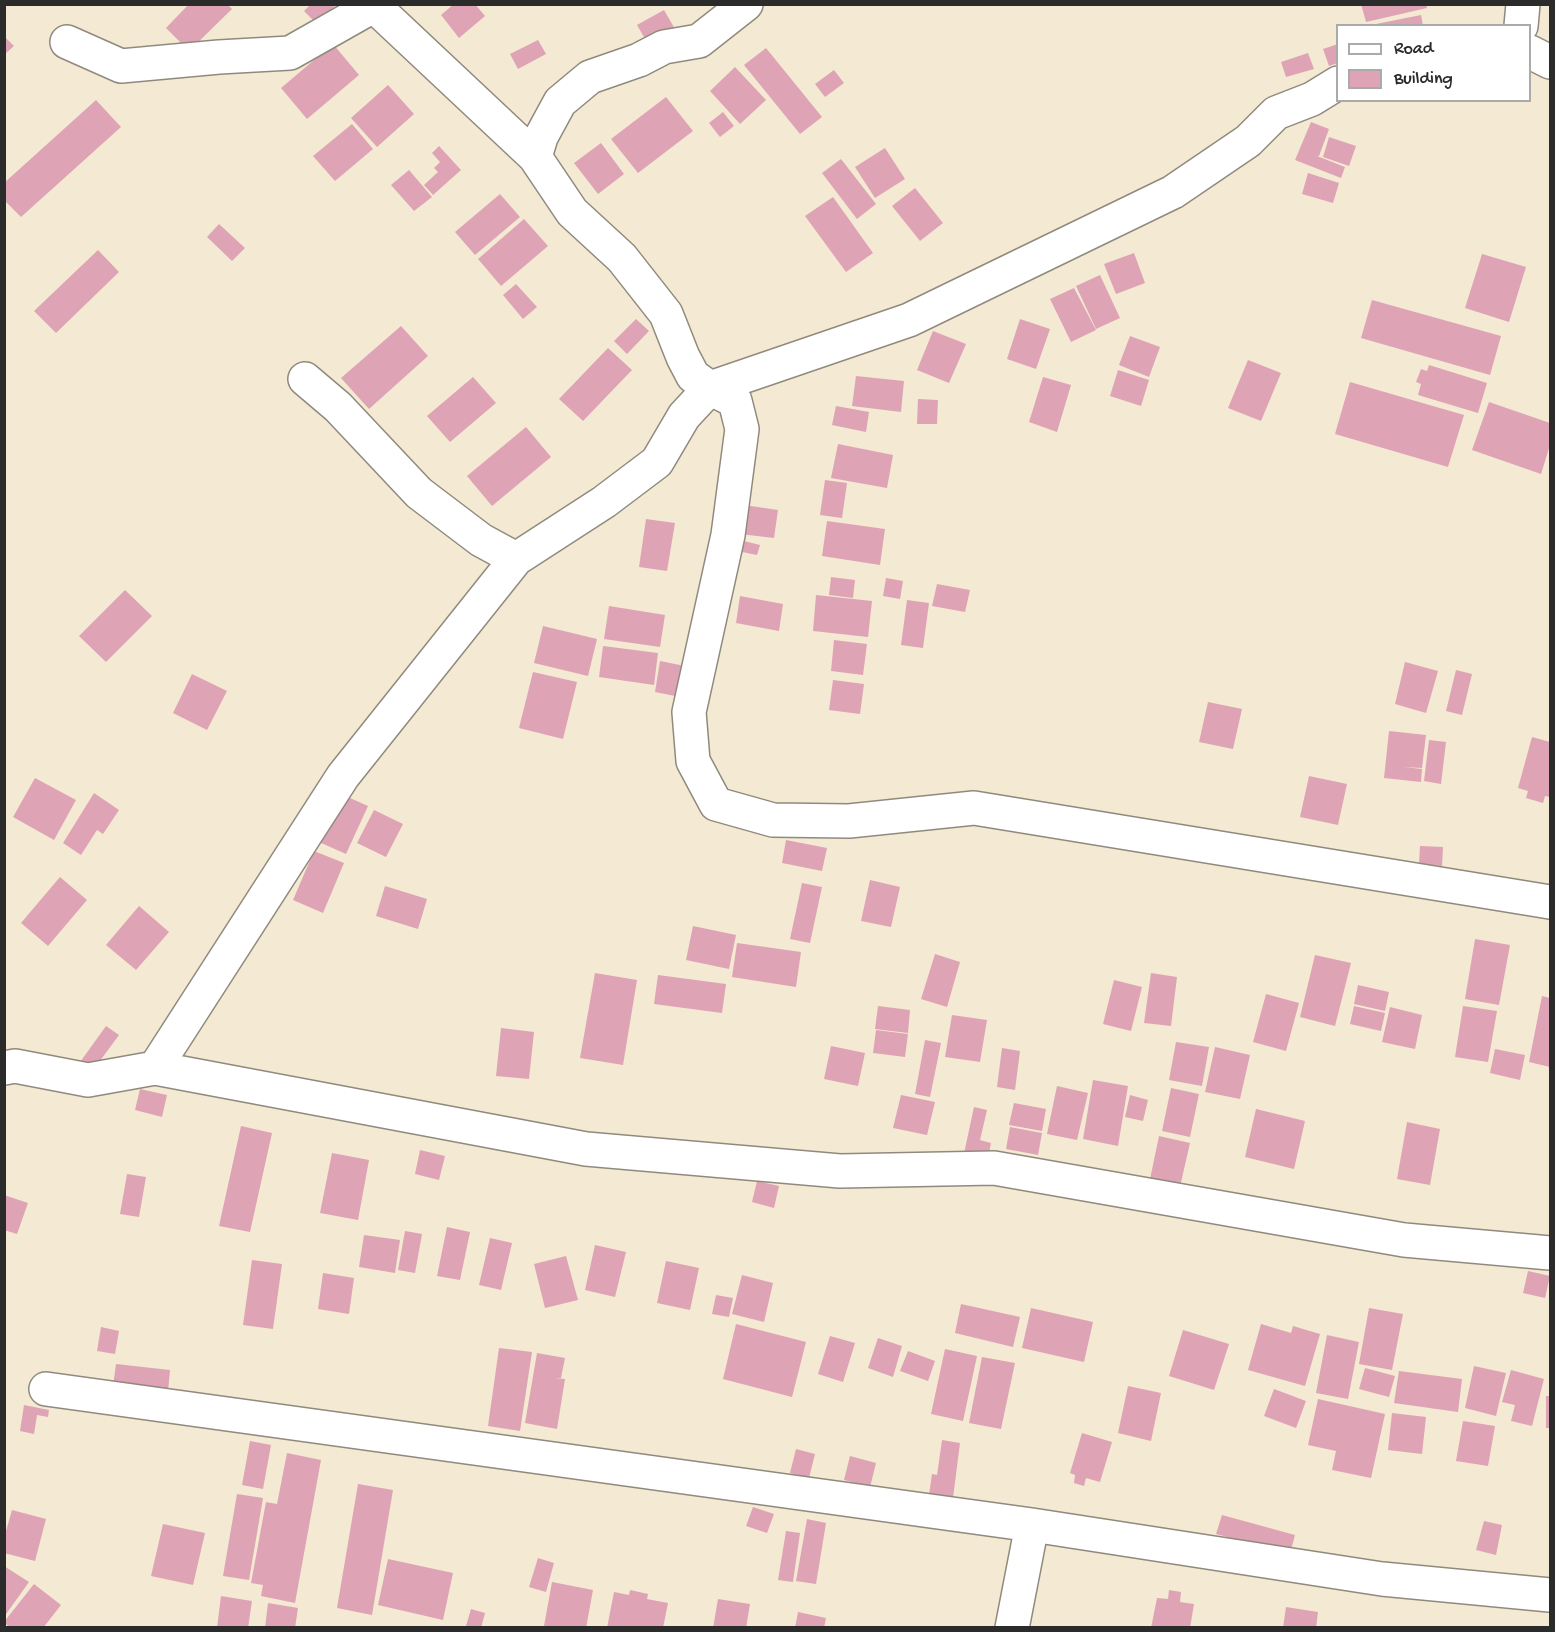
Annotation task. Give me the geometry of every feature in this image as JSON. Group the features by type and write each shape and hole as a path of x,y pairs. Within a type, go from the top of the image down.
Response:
{"street":[{"path":"535,157 541,137 560,102 590,77 639,60 664,47 699,41 746,4"},
{"path":"1521,24 1523,4"},
{"path":"67,42 121,66 290,53 372,5 535,157 572,212 622,258 666,314 693,376 735,401 742,429 728,535 689,712 693,761 716,804 773,820 849,821 974,808 1551,902"},
{"path":"1531,52 1551,62"},
{"path":"155,1068 343,776 516,559 604,502 657,462 684,416 710,388 909,320 1173,192 1248,141 1276,112 1312,99 1336,84"},
{"path":"305,379 338,407 419,493 481,540 516,559"},
{"path":"4,1068 15,1066 88,1080 155,1068 586,1149 840,1171 994,1168 1404,1240 1551,1254"},
{"path":"46,1389 1032,1525 1382,1579 1551,1595"},
{"path":"1012,1628 1032,1525"}],"building":[{"path":"189,4 227,4 232,9 189,51 166,28"},
{"path":"311,4 337,4 317,24 304,11"},
{"path":"454,4 475,4 485,16 459,38 441,15"},
{"path":"1361,4 1426,4 1427,8 1366,22"},
{"path":"664,10 675,29 648,44 637,25"},
{"path":"1421,15 1423,24 1376,24"},
{"path":"4,36 14,46 4,55"},
{"path":"538,40 546,54 518,69 510,54"},
{"path":"333,44 359,75 307,119 281,88"},
{"path":"1336,45 1336,64 1329,66 1323,49"},
{"path":"766,48 822,117 800,134 744,65"},
{"path":"1308,53 1314,69 1286,77 1281,62"},
{"path":"735,67 766,100 740,124 710,91"},
{"path":"834,70 844,83 825,97 815,84"},
{"path":"388,85 414,114 377,147 351,118"},
{"path":"666,97 693,131 638,173 611,139"},
{"path":"96,100 121,127 21,217 4,200 4,183"},
{"path":"723,112 734,126 720,137 709,123"},
{"path":"1311,122 1329,129 1319,156 1317,156 1345,167 1341,178 1295,160"},
{"path":"352,124 373,149 335,181 313,156"},
{"path":"1329,137 1356,146 1349,166 1323,157"},
{"path":"601,143 624,174 598,194 574,163"},
{"path":"439,146 461,170 433,195 424,185 438,172 434,168 440,162 432,153"},
{"path":"885,148 905,179 875,198 855,167"},
{"path":"841,159 876,204 857,219 822,173"},
{"path":"409,170 432,197 414,211 391,185"},
{"path":"1308,173 1339,183 1333,203 1302,194"},
{"path":"915,188 943,223 920,241 892,206"},
{"path":"500,194 520,217 475,255 455,232"},
{"path":"833,197 873,253 846,272 805,216"},
{"path":"524,219 548,246 501,286 478,259"},
{"path":"219,224 245,248 232,261 207,237"},
{"path":"98,250 119,272 56,333 34,311"},
{"path":"1134,253 1145,283 1116,294 1104,264"},
{"path":"1482,254 1526,267 1509,322 1465,308"},
{"path":"1100,275 1120,318 1096,329 1076,286"},
{"path":"516,284 537,307 523,319 503,295"},
{"path":"1074,288 1096,330 1071,342 1050,299"},
{"path":"1372,300 1501,336 1490,375 1361,338"},
{"path":"636,319 649,331 627,354 614,341"},
{"path":"1020,319 1050,329 1036,369 1007,359"},
{"path":"401,326 428,356 369,409 341,378"},
{"path":"933,331 966,344 949,383 917,370"},
{"path":"1130,336 1160,347 1149,377 1119,365"},
{"path":"608,348 632,370 583,421 559,399"},
{"path":"1248,360 1281,373 1261,421 1228,408"},
{"path":"1429,365 1487,383 1478,413 1418,395 1421,384 1416,382 1421,369 1427,371"},
{"path":"1118,370 1149,380 1141,406 1110,396"},
{"path":"856,376 904,381 901,412 852,406"},
{"path":"473,377 496,403 450,442 427,416"},
{"path":"1043,377 1071,385 1057,432 1029,422"},
{"path":"1350,382 1464,415 1448,467 1335,434"},
{"path":"918,399 938,400 937,424 917,424"},
{"path":"1489,402 1550,423 1550,445 1541,474 1472,450"},
{"path":"836,406 869,412 866,432 832,425"},
{"path":"526,427 551,457 492,506 467,476"},
{"path":"838,444 893,455 887,488 831,478"},
{"path":"825,480 847,483 842,518 820,515"},
{"path":"744,505 778,510 774,538 740,534"},
{"path":"646,519 675,523 667,571 639,567"},
{"path":"827,521 885,529 880,565 822,556"},
{"path":"744,541 760,545 757,555 742,552"},
{"path":"831,577 855,580 853,598 829,595"},
{"path":"886,578 903,581 900,599 883,596"},
{"path":"937,584 970,590 965,612 932,606"},
{"path":"125,590 152,616 106,662 79,636"},
{"path":"816,595 872,601 868,637 813,631"},
{"path":"740,596 783,604 779,631 736,623"},
{"path":"907,600 929,603 923,648 901,645"},
{"path":"609,606 665,615 660,647 604,639"},
{"path":"543,626 597,639 588,676 534,663"},
{"path":"834,640 867,644 863,675 831,671"},
{"path":"603,646 658,653 654,685 599,677"},
{"path":"660,661 685,666 680,697 655,692"},
{"path":"1405,662 1438,671 1426,713 1395,704"},
{"path":"1456,670 1472,674 1462,715 1446,711"},
{"path":"533,672 577,682 563,739 519,728"},
{"path":"192,674 227,691 207,730 173,713"},
{"path":"833,680 864,684 860,714 829,710"},
{"path":"1208,702 1242,709 1233,749 1199,742"},
{"path":"1389,731 1426,735 1422,768 1404,767 1422,769 1421,782 1384,778"},
{"path":"1532,737 1550,742 1550,797 1545,796 1543,803 1526,798 1528,791 1518,788"},
{"path":"1429,740 1446,742 1441,784 1424,781"},
{"path":"1309,776 1347,784 1338,825 1300,817"},
{"path":"35,778 76,800 54,840 13,817"},
{"path":"94,793 119,810 103,834 97,830 81,855 63,843"},
{"path":"341,794 368,806 346,854 319,842"},
{"path":"374,810 403,824 386,857 357,843"},
{"path":"786,840 827,848 822,871 782,863"},
{"path":"1420,846 1443,847 1442,866 1419,864"},
{"path":"314,851 344,863 323,913 293,900"},
{"path":"60,877 87,900 48,946 21,923"},
{"path":"870,880 900,887 891,927 861,921"},
{"path":"802,883 822,887 810,943 790,939"},
{"path":"385,886 427,899 418,929 376,916"},
{"path":"139,906 169,932 136,970 106,945"},
{"path":"693,926 736,935 729,969 686,960"},
{"path":"1475,939 1510,945 1499,1005 1465,999"},
{"path":"737,943 801,952 796,987 732,977"},
{"path":"935,954 960,962 947,1007 921,999"},
{"path":"1315,955 1351,963 1335,1026 1300,1017"},
{"path":"595,973 637,980 623,1065 580,1058"},
{"path":"1151,973 1177,977 1171,1026 1144,1023"},
{"path":"658,975 726,984 722,1013 654,1004"},
{"path":"1114,980 1142,987 1131,1031 1103,1024"},
{"path":"1358,985 1389,992 1385,1011 1354,1004"},
{"path":"1266,994 1299,1003 1286,1051 1253,1042"},
{"path":"1542,996 1550,998 1550,1067 1529,1062"},
{"path":"878,1006 910,1010 908,1033 875,1029"},
{"path":"1354,1006 1385,1013 1381,1031 1350,1024"},
{"path":"1463,1006 1497,1011 1488,1062 1455,1057"},
{"path":"1390,1007 1422,1015 1415,1049 1382,1042"},
{"path":"952,1015 987,1020 980,1062 945,1057"},
{"path":"106,1026 119,1035 91,1073 78,1065"},
{"path":"501,1028 534,1032 529,1079 496,1076"},
{"path":"876,1030 908,1034 905,1057 873,1053"},
{"path":"925,1040 941,1043 930,1097 915,1094"},
{"path":"1176,1042 1209,1047 1202,1086 1169,1080"},
{"path":"831,1046 865,1053 858,1086 824,1079"},
{"path":"1215,1047 1250,1055 1240,1099 1205,1092"},
{"path":"1002,1048 1020,1051 1015,1090 997,1087"},
{"path":"1495,1049 1525,1055 1520,1080 1490,1073"},
{"path":"1093,1080 1128,1086 1118,1146 1083,1139"},
{"path":"1057,1086 1088,1093 1077,1140 1047,1134"},
{"path":"1171,1088 1199,1094 1190,1137 1162,1131"},
{"path":"140,1089 167,1095 162,1117 135,1110"},
{"path":"901,1095 935,1102 927,1135 893,1128"},
{"path":"1130,1095 1148,1100 1143,1121 1125,1117"},
{"path":"1014,1103 1046,1109 1042,1131 1009,1125"},
{"path":"974,1107 987,1110 980,1140 991,1143 987,1163 963,1158"},
{"path":"1256,1109 1305,1121 1294,1169 1245,1157"},
{"path":"1407,1122 1440,1129 1430,1185 1397,1179"},
{"path":"241,1126 272,1133 250,1232 219,1226"},
{"path":"1010,1127 1042,1133 1038,1155 1006,1149"},
{"path":"1159,1136 1190,1143 1179,1191 1149,1184"},
{"path":"420,1150 445,1156 439,1180 415,1174"},
{"path":"332,1153 369,1160 358,1220 320,1213"},
{"path":"127,1174 146,1177 139,1217 120,1214"},
{"path":"757,1181 779,1186 774,1208 752,1202"},
{"path":"4,1195 28,1203 17,1234 4,1230"},
{"path":"447,1227 470,1232 460,1280 437,1276"},
{"path":"405,1231 422,1234 415,1273 398,1270"},
{"path":"364,1235 400,1240 395,1273 359,1267"},
{"path":"490,1238 512,1243 501,1290 479,1285"},
{"path":"595,1245 626,1252 615,1297 585,1290"},
{"path":"566,1256 578,1300 545,1308 534,1264"},
{"path":"252,1260 282,1264 273,1329 243,1325"},
{"path":"666,1261 699,1268 690,1310 657,1303"},
{"path":"1528,1271 1550,1276 1545,1298 1523,1293"},
{"path":"323,1273 354,1278 349,1314 318,1309"},
{"path":"742,1275 773,1283 764,1322 732,1314"},
{"path":"716,1295 733,1298 729,1317 712,1314"},
{"path":"961,1304 1020,1317 1013,1347 955,1333"},
{"path":"1031,1308 1093,1322 1084,1362 1022,1348"},
{"path":"1369,1308 1403,1314 1392,1370 1359,1364"},
{"path":"736,1324 806,1342 792,1397 723,1379"},
{"path":"1261,1324 1291,1333 1293,1326 1320,1334 1305,1386 1248,1370"},
{"path":"101,1327 119,1331 115,1354 97,1351"},
{"path":"1183,1330 1229,1344 1214,1390 1169,1376"},
{"path":"1327,1335 1359,1342 1348,1399 1316,1393"},
{"path":"830,1336 855,1343 843,1382 818,1374"},
{"path":"878,1338 902,1346 893,1377 868,1368"},
{"path":"499,1348 532,1352 520,1431 488,1426"},
{"path":"945,1349 977,1356 963,1421 931,1414"},
{"path":"908,1351 935,1361 928,1381 900,1371"},
{"path":"537,1353 565,1358 561,1378 555,1378 565,1379 557,1429 525,1423"},
{"path":"982,1357 1015,1363 1001,1429 969,1423"},
{"path":"116,1364 170,1370 168,1392 113,1386"},
{"path":"1474,1366 1506,1373 1496,1416 1465,1408"},
{"path":"1365,1368 1395,1376 1389,1397 1359,1389"},
{"path":"1511,1370 1544,1379 1532,1426 1511,1421 1515,1405 1502,1402"},
{"path":"1399,1371 1462,1379 1458,1412 1394,1403"},
{"path":"1128,1386 1161,1393 1151,1441 1118,1433"},
{"path":"1274,1389 1306,1401 1296,1428 1264,1416"},
{"path":"1546,1396 1550,1396 1550,1428 1546,1428"},
{"path":"1318,1399 1385,1414 1371,1478 1332,1470 1336,1451 1308,1445"},
{"path":"24,1405 49,1410 48,1417 37,1415 34,1434 20,1431"},
{"path":"1392,1413 1426,1417 1422,1454 1388,1450"},
{"path":"1463,1421 1495,1426 1488,1466 1456,1461"},
{"path":"1082,1433 1112,1442 1100,1482 1086,1478 1084,1486 1074,1483 1075,1475 1070,1473"},
{"path":"942,1440 960,1443 953,1498 929,1495 932,1474 937,1475"},
{"path":"250,1441 271,1445 263,1489 242,1485"},
{"path":"796,1449 815,1454 809,1478 790,1473"},
{"path":"287,1453 321,1460 295,1603 261,1596 263,1585 251,1583 266,1502 277,1504"},
{"path":"850,1456 876,1463 870,1487 844,1480"},
{"path":"358,1484 393,1490 372,1615 337,1608"},
{"path":"237,1494 263,1498 249,1580 223,1576"},
{"path":"753,1507 774,1514 767,1533 746,1526"},
{"path":"12,1510 46,1519 35,1561 4,1553 4,1538"},
{"path":"1222,1515 1295,1535 1290,1554 1216,1534"},
{"path":"807,1519 826,1523 816,1584 796,1581"},
{"path":"1484,1521 1502,1525 1496,1555 1476,1550"},
{"path":"163,1524 205,1533 193,1585 151,1576"},
{"path":"786,1531 800,1533 793,1582 778,1580"},
{"path":"538,1558 554,1563 546,1592 529,1587"},
{"path":"388,1559 453,1573 443,1620 378,1605"},
{"path":"4,1566 29,1582 4,1617"},
{"path":"552,1582 593,1590 586,1628 544,1626"},
{"path":"34,1584 61,1605 43,1628 10,1628 4,1622"},
{"path":"630,1590 648,1594 647,1599 668,1603 663,1628 607,1628 614,1592 629,1595"},
{"path":"1169,1590 1181,1592 1180,1602 1194,1604 1190,1628 1151,1628 1157,1598 1168,1599"},
{"path":"221,1596 252,1601 248,1628 217,1628"},
{"path":"718,1599 750,1604 746,1628 713,1628"},
{"path":"268,1603 298,1608 295,1628 265,1628"},
{"path":"1286,1607 1318,1612 1316,1628 1283,1628"},
{"path":"471,1609 485,1613 481,1628 466,1626"},
{"path":"798,1612 826,1618 824,1628 795,1628"}]}
